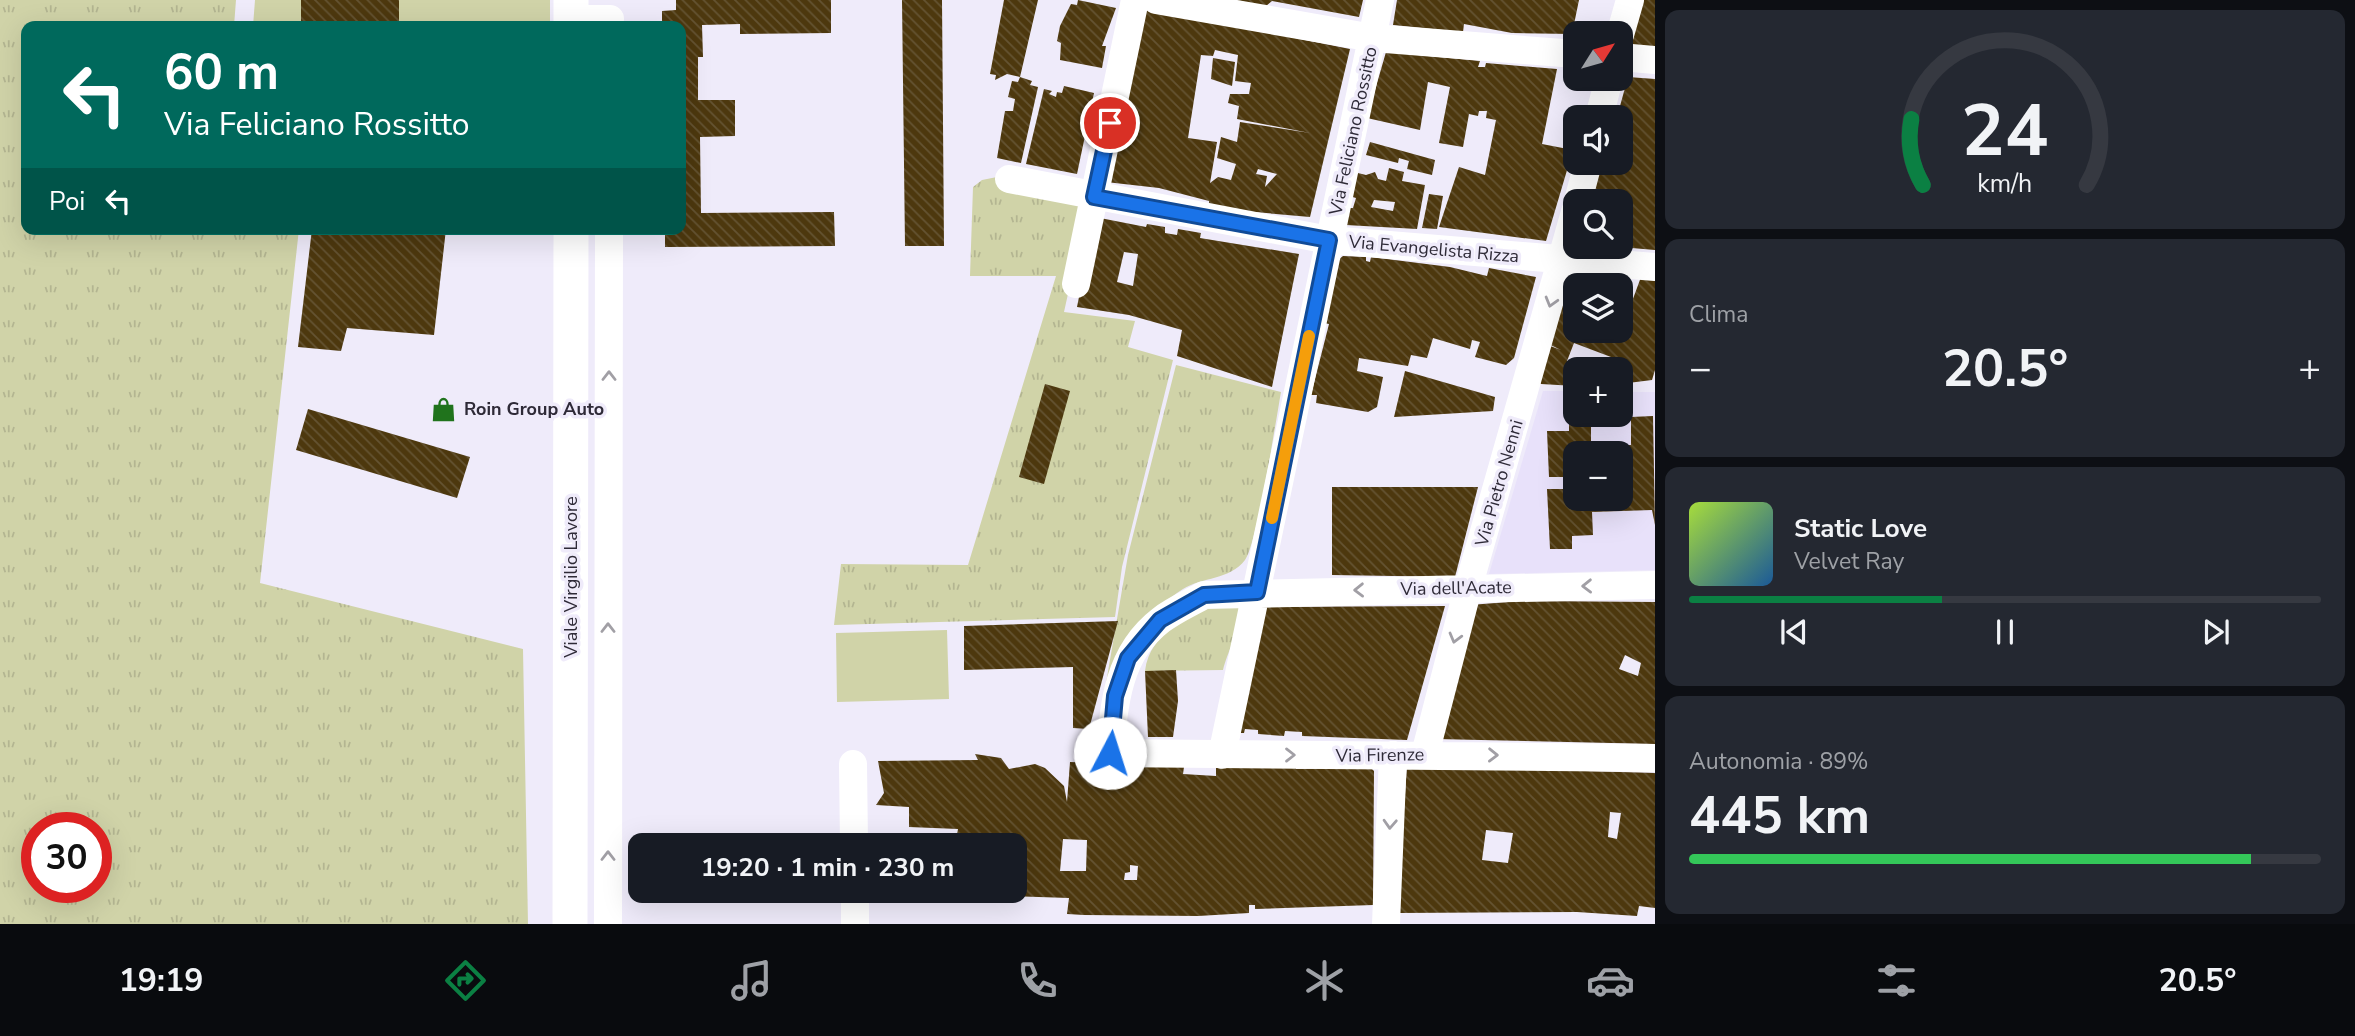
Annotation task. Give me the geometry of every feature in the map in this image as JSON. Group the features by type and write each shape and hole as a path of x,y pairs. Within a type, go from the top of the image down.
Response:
{"street":[{"path":"1076,284 1135,0"},
{"path":"1156,0 1373,38 1563,53"},
{"name":"Via Feliciano Rossitto","path":"1222,755 1380,0"},
{"path":"1624,21 1630,0"},
{"path":"571,15 610,15"},
{"path":"1633,58 1655,60"},
{"name":"Via Evangelista Rizza","path":"1009,178 1094,197 1329,240 1655,267"},
{"name":"Viale Virgilio Lavore","path":"569,924 571,235"},
{"path":"608,924 609,235"},
{"name":"Via Pietro Nenni","path":"1425,754 1468,588 1563,261"},
{"name":"Via dell'Acate","path":"1107,753 1115,696 1128,658 1160,620 1204,595 1655,585"},
{"name":"Via Firenze","path":"1107,753 1655,758"},
{"path":"1386,924 1393,755"},
{"path":"853,764 854,833"},
{"path":"855,903 855,924"}],"shaded area":[{"path":"1543,391 1563,391 1563,427 1633,427 1633,392 1655,392 1655,570 1489,574"}],"green space":[{"path":"0,0 236,0 234,21 21,21 21,235 298,235 260,583 523,649 528,924 0,924"},
{"path":"255,0 550,0 550,21 253,21"},
{"path":"997,177 1089,199 1064,312 1135,321 1128,347 1173,360 1122,567 1115,617 834,625 841,564 968,565 1056,276 970,276 973,187 982,180"},
{"path":"1176,365 1281,392 1255,531 1245,560 1239,566 1224,575 1183,589 1159,608 1106,683 1128,555"},
{"path":"1224,599 1237,602 1239,617 1223,670 1145,671 1148,657 1163,635 1186,618"},
{"path":"947,630 949,699 837,702 836,633"}],"building":[{"path":"301,0 399,0 399,21 301,21"},
{"path":"676,0 831,0 831,33 740,34 740,24 702,25 703,57 698,57 698,100 735,100 735,136 700,137 701,213 834,212 835,246 665,247 665,235 686,235 686,21 662,21 662,11 676,10"},
{"path":"902,0 942,0 944,246 905,246"},
{"path":"1004,0 1038,0 1020,77 1007,74 995,80 996,75 990,74"},
{"path":"1078,0 1116,8 1102,46 1106,46 1102,68 1060,60 1061,43 1057,41 1060,26 1071,4 1077,5"},
{"path":"1225,0 1363,0 1359,17 1272,1 1266,6"},
{"path":"1397,0 1579,0 1575,21 1563,21 1563,34 1512,33 1464,24 1463,32 1393,25"},
{"path":"1640,0 1655,0 1655,47 1633,46 1633,25"},
{"path":"1146,8 1350,49 1310,217 1209,208 1209,201 1159,188 1106,182","holes":["1215,50 1238,55 1235,81 1251,83 1249,94 1230,94 1228,103 1239,106 1237,119 1310,133 1240,122 1237,142 1221,137 1217,158 1236,164 1231,180 1218,177 1210,183 1217,142 1188,138 1201,55 1213,56","1258,169 1277,174 1265,187 1267,176 1256,174"]},
{"path":"1386,52 1480,61 1478,67 1485,67 1486,63 1557,69 1542,144 1563,148 1563,175 1566,175 1546,241 1439,227 1459,167 1485,175 1496,120 1486,118 1487,111 1479,111 1478,116 1469,114 1463,147 1439,143 1450,87 1428,82 1420,130 1367,118"},
{"path":"1213,58 1235,62 1232,86 1211,79"},
{"path":"1020,77 1032,81 1030,85 1038,87 1021,163 997,158 1005,111 1013,111 1015,99 1008,97 1012,81 1018,82"},
{"path":"1633,77 1655,79 1655,250 1633,248 1633,189 1593,189 1598,175 1633,175 1633,105 1620,105 1624,91 1633,91"},
{"path":"1064,86 1094,93 1077,174 1026,164 1044,89 1052,91 1049,94 1056,97 1057,92 1062,93"},
{"path":"1370,142 1435,160 1432,175 1407,169 1409,161 1399,158 1398,163 1366,155"},
{"path":"1389,168 1404,172 1402,181 1425,185 1417,229 1346,225 1348,208 1353,208 1356,198 1349,196 1354,172 1366,175 1375,172 1378,179 1386,181","holes":["1374,200 1395,202 1393,211 1371,207"]},
{"path":"1429,194 1443,196 1437,229 1422,228"},
{"path":"1095,217 1146,227 1147,224 1165,227 1165,233 1177,235 1178,229 1201,233 1200,238 1299,254 1272,387 1177,356 1182,330 1129,315 1077,307","holes":["1124,252 1138,254 1133,286 1117,282"]},
{"path":"311,235 445,235 434,335 347,328 341,351 298,347"},
{"path":"1343,256 1366,257 1366,261 1370,262 1371,257 1450,267 1487,276 1489,268 1536,277 1514,358 1506,365 1475,357 1480,342 1472,340 1470,349 1433,338 1427,358 1411,355 1408,366 1359,358 1357,371 1383,377 1377,407 1368,412 1316,403 1317,395 1311,395 1329,324 1324,323 1338,260"},
{"path":"1575,269 1598,273 1571,273"},
{"path":"1655,276 1655,370 1652,380 1633,382 1633,357 1611,357 1574,343 1633,343 1633,299 1641,277"},
{"path":"1563,290 1563,343 1574,343 1569,357 1563,357 1563,385 1541,384 1538,381 1545,344 1561,350 1544,342"},
{"path":"1405,371 1495,397 1493,411 1394,417"},
{"path":"1045,384 1070,391 1044,484 1019,477"},
{"path":"308,409 470,457 457,498 296,450"},
{"path":"1653,416 1655,525 1652,510 1633,511 1633,417"},
{"path":"1591,427 1591,441 1563,441 1563,477 1549,477 1547,431"},
{"path":"1332,487 1478,487 1455,577 1332,575"},
{"path":"1547,489 1563,489 1563,511 1622,511 1592,512 1593,535 1572,536 1572,549 1550,549"},
{"path":"1521,601 1655,602 1655,744 1436,739 1470,605","holes":["1625,655 1641,663 1638,676 1619,669"]},
{"path":"1445,606 1407,740 1302,736 1302,732 1285,731 1284,736 1258,734 1258,730 1245,729 1244,733 1235,733 1261,607"},
{"path":"1118,621 1089,729 1073,728 1073,667 964,670 964,626"},
{"path":"1176,670 1178,701 1173,737 1148,737 1145,671"},
{"path":"975,754 1001,758 1009,769 1035,764 1045,768 1064,786 1067,802 1070,762 1184,767 1183,774 1216,776 1216,762 1296,764 1296,769 1371,768 1374,771 1373,905 1255,909 1255,905 1249,905 1249,913 1198,916 1067,914 1069,898 1027,897 1027,833 957,833 958,829 909,827 909,807 876,805 884,793 878,761 978,760","holes":["1063,839 1087,840 1086,871 1060,871","1130,865 1138,866 1137,880 1124,880 1125,873 1130,872"]},
{"path":"1407,766 1655,773 1655,908 1639,906 1637,916 1577,912 1397,913","holes":["1610,812 1621,813 1617,839 1608,837","1486,830 1513,833 1508,863 1482,860"]}],"slow traffic":[{"path":"1272,518 1309,336"}],"place":[{"name":"Roin Group Auto","path":"444,409"}],"route":[{"path":"1110,123 1094,197 1329,240 1257,592 1204,595 1160,620 1128,658 1115,696 1110,753"}]}
